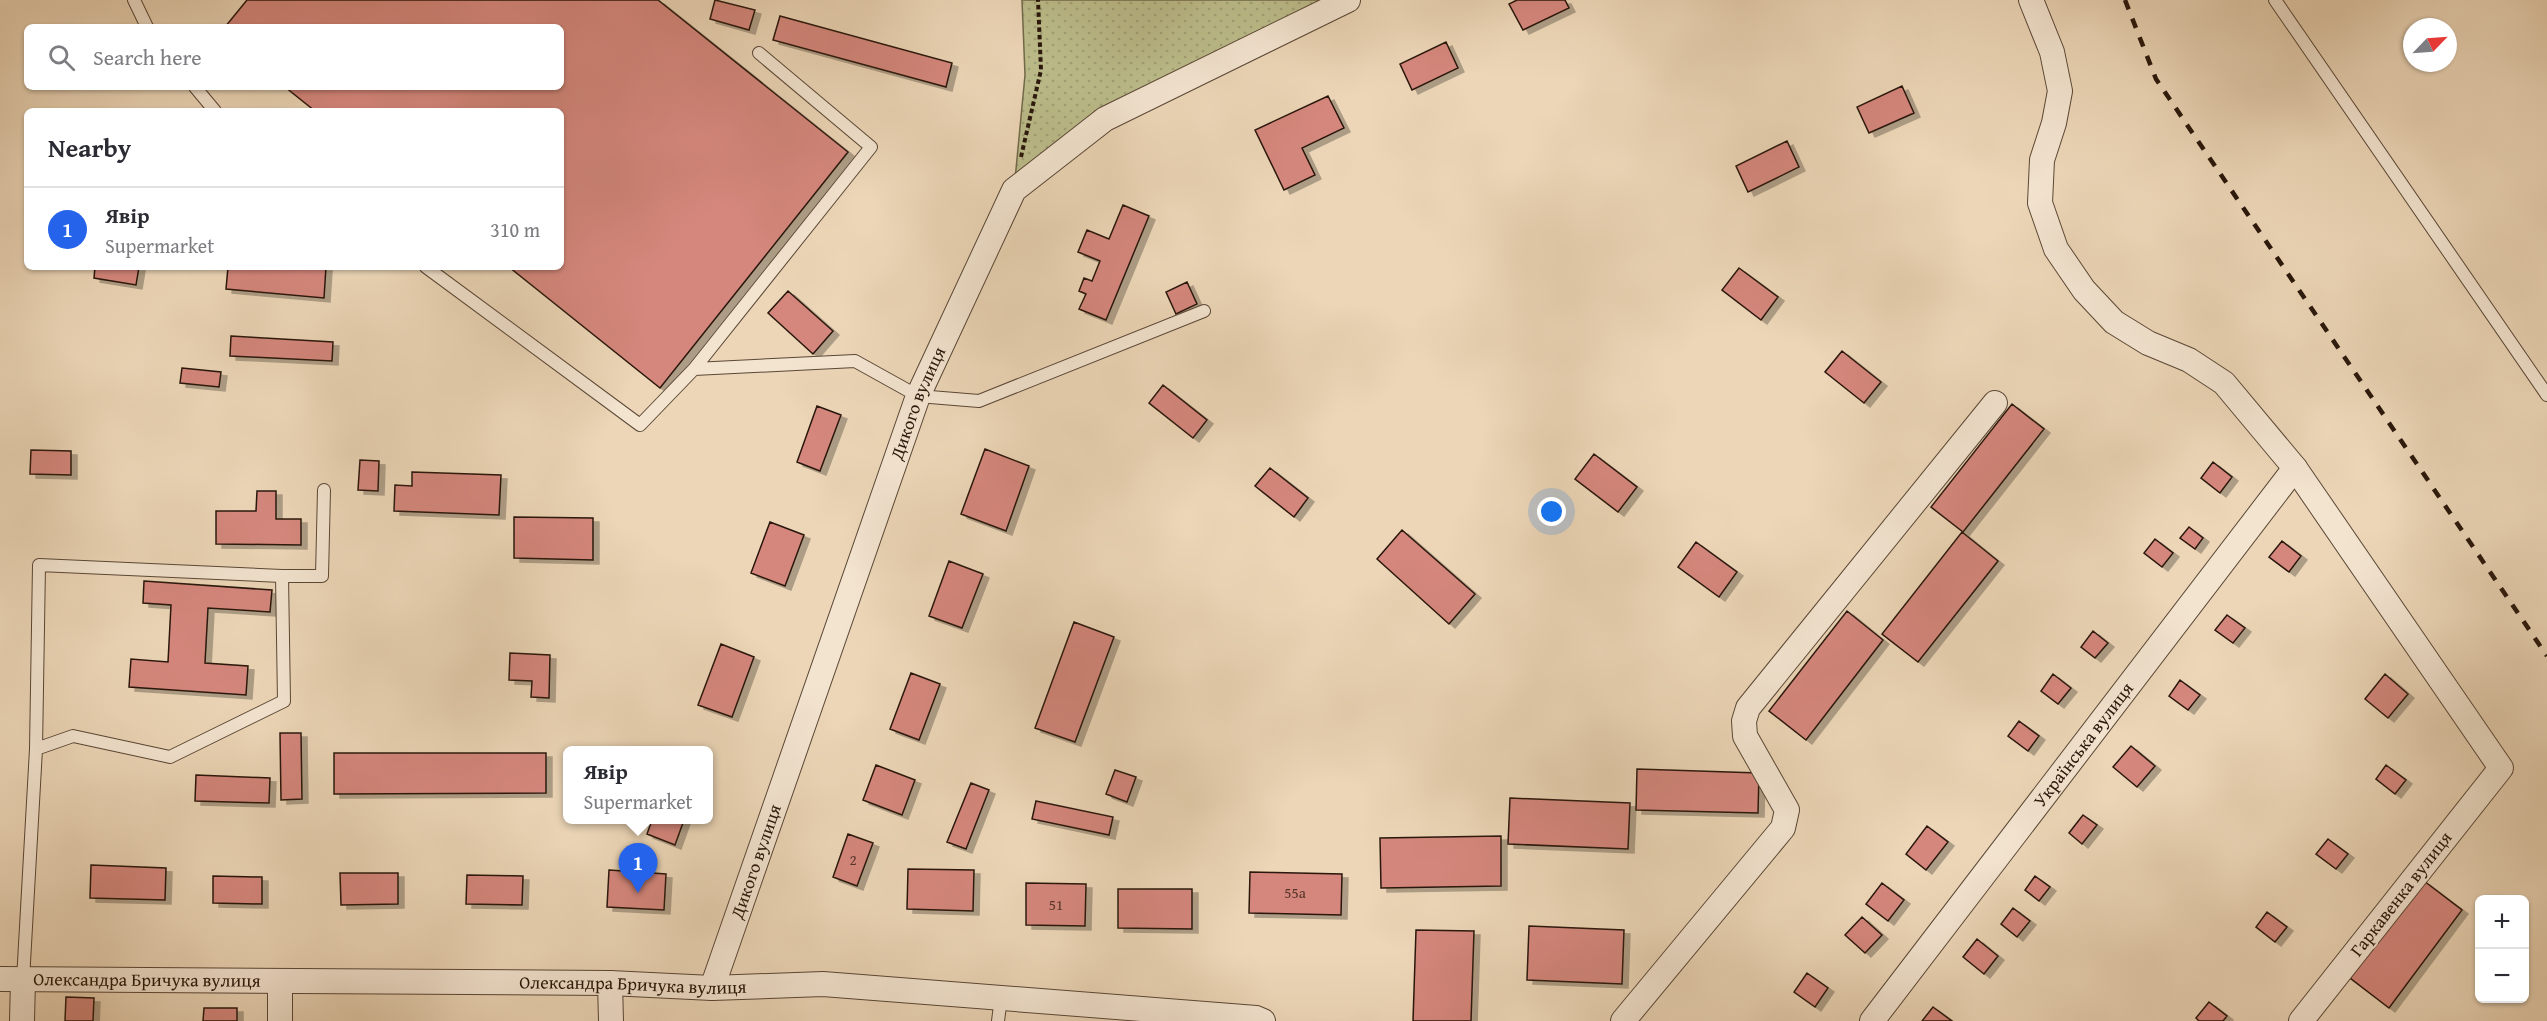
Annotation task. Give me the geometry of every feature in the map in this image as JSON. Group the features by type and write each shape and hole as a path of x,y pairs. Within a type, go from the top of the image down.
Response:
{"street":[{"name":"Дикого вулиця","path":"712,988 918,396 1014,190 1105,119 1348,0"},
{"path":"2031,0 2052,52 2060,91 2054,123 2042,160 2040,203 2056,249 2084,290 2114,322 2148,343 2189,360 2224,383 2295,468"},
{"path":"1623,1021 1783,828 1787,810 1745,736 1744,721 1748,708 1995,403"},
{"name":"Гаркавенка вулиця","path":"2295,468 2501,768 2301,1021"},
{"name":"Українська вулиця","path":"1872,1021 2295,468"},
{"path":"11,979 22,1021"},
{"name":"Олександра Бричука вулиця","path":"11,979 610,983 712,988 823,984 1000,1010 1256,1018 1263,1021"},
{"path":"280,981 280,1021"},
{"path":"610,983 610,1021"}],"lane":[{"path":"134,0 146,24"},
{"path":"2275,0 2547,395"},
{"path":"430,270 640,425 694,369 871,147 759,53"},
{"path":"198,90 212,108"},
{"path":"694,369 855,361 918,396 979,401 1203,311"},
{"path":"11,979 36,749 39,565 322,576 324,490"},
{"path":"36,749 74,736 170,757 284,701 282,576"}],"path":[{"path":"1014,190 1041,70 1038,0"}],"green space":[{"path":"1022,0 1348,0 1105,119 1014,190 1025,75"}],"building":[{"path":"247,0 658,0 848,152 660,388 513,270 564,270 564,108 311,108 289,90 564,90 564,24 227,24"},
{"path":"715,0 755,10 749,30 710,19"},
{"path":"1517,0 1565,0 1569,8 1523,30 1509,4"},
{"path":"780,16 952,63 946,87 773,40"},
{"path":"1446,42 1458,68 1412,90 1400,64"},
{"path":"1902,86 1914,113 1869,133 1857,107"},
{"path":"1328,96 1344,128 1302,148 1315,175 1284,190 1255,130"},
{"path":"1787,141 1799,167 1748,192 1736,166"},
{"path":"1123,205 1149,216 1106,320 1079,309 1086,294 1079,291 1084,278 1092,281 1100,261 1078,252 1087,230 1109,239"},
{"path":"1739,268 1778,297 1761,320 1722,290"},
{"path":"95,270 138,270 136,285 94,278"},
{"path":"228,270 326,270 324,298 226,289"},
{"path":"1187,282 1197,304 1176,314 1166,292"},
{"path":"788,291 833,331 813,354 768,313"},
{"path":"231,336 333,342 332,361 230,356"},
{"path":"1842,351 1881,382 1864,403 1825,372"},
{"path":"182,368 221,372 219,387 180,383"},
{"path":"1163,385 1207,420 1193,438 1149,403"},
{"path":"2012,404 2044,429 1963,532 1931,507"},
{"path":"817,406 841,415 820,471 797,462"},
{"path":"985,449 1029,466 1006,531 961,514"},
{"path":"31,450 71,451 71,475 30,474"},
{"path":"1594,454 1637,487 1618,512 1575,479"},
{"path":"360,460 379,461 378,491 358,490"},
{"path":"2213,462 2232,477 2220,493 2201,478"},
{"path":"1270,468 1308,498 1294,517 1255,486"},
{"path":"412,472 501,475 499,515 394,511 395,485 412,486"},
{"path":"257,491 276,491 276,519 301,519 301,545 216,544 216,511 256,511"},
{"path":"514,517 593,518 593,560 514,558"},
{"path":"770,522 804,535 785,586 751,573"},
{"path":"2189,527 2203,538 2195,549 2180,538"},
{"path":"1402,530 1475,594 1449,624 1377,559"},
{"path":"1962,532 1998,561 1918,662 1882,634"},
{"path":"2155,539 2173,553 2162,567 2144,553"},
{"path":"2282,541 2301,556 2289,572 2269,557"},
{"path":"1696,542 1737,572 1719,597 1678,567"},
{"path":"949,561 983,574 962,628 929,616"},
{"path":"144,581 272,590 270,612 208,608 205,663 248,666 246,695 129,687 131,659 168,662 171,605 143,603"},
{"path":"1847,611 1883,640 1806,740 1769,711"},
{"path":"2227,615 2245,628 2233,643 2215,630"},
{"path":"1074,622 1114,637 1075,742 1035,728"},
{"path":"2093,631 2108,643 2095,658 2081,647"},
{"path":"721,644 754,657 732,717 698,705"},
{"path":"510,653 550,655 549,698 531,697 532,681 509,680"},
{"path":"911,673 940,684 919,740 890,729"},
{"path":"2053,674 2071,688 2058,704 2041,691"},
{"path":"2385,674 2408,694 2388,718 2365,699"},
{"path":"2180,680 2200,695 2188,710 2169,696"},
{"path":"2019,721 2039,736 2028,751 2008,736"},
{"path":"280,733 301,733 302,799 281,800"},
{"path":"2131,746 2155,766 2137,787 2113,767"},
{"path":"334,753 546,753 546,793 334,794"},
{"path":"876,765 915,780 902,815 863,800"},
{"path":"2386,765 2406,780 2395,794 2376,779"},
{"path":"1637,769 1759,773 1758,813 1636,810"},
{"path":"1115,770 1136,777 1127,802 1106,794"},
{"path":"196,775 270,778 269,803 195,801"},
{"path":"971,783 989,790 966,849 947,842"},
{"path":"1510,798 1630,803 1628,849 1508,844"},
{"path":"1036,801 1113,817 1109,835 1032,819"},
{"path":"2083,815 2097,825 2082,844 2069,833"},
{"path":"651,824 683,824 675,845 647,834"},
{"path":"1927,826 1948,842 1926,870 1906,854"},
{"path":"848,834 873,843 857,886 833,877"},
{"path":"1501,836 1501,886 1381,888 1380,838"},
{"path":"2328,839 2348,854 2336,869 2316,854"},
{"path":"91,865 166,868 165,900 90,898"},
{"path":"908,869 974,870 973,911 907,909"},
{"path":"609,870 666,874 664,910 607,907"},
{"path":"1250,872 1342,874 1341,915 1249,913"},
{"path":"340,873 398,873 398,904 341,905"},
{"path":"467,875 523,876 522,905 466,904"},
{"path":"213,876 262,877 262,904 213,903"},
{"path":"2035,876 2050,887 2039,901 2025,890"},
{"path":"2424,881 2462,910 2389,1008 2350,978"},
{"path":"1026,883 1086,884 1085,926 1026,925"},
{"path":"1882,883 1904,900 1888,921 1866,904"},
{"path":"1118,889 1192,889 1192,929 1118,928"},
{"path":"2013,908 2030,921 2017,937 2001,924"},
{"path":"2267,912 2287,927 2275,942 2256,927"},
{"path":"1862,917 1882,935 1865,953 1845,935"},
{"path":"1529,926 1624,930 1622,984 1527,980"},
{"path":"1416,930 1474,931 1471,1021 1413,1021"},
{"path":"1977,939 1998,956 1984,974 1963,957"},
{"path":"1807,973 1828,988 1815,1007 1794,992"},
{"path":"66,997 94,998 93,1021 65,1021"},
{"path":"2209,1002 2227,1016 2223,1021 2199,1021 2196,1018"},
{"path":"1933,1007 1952,1021 1922,1021"},
{"path":"204,1008 237,1008 237,1021 203,1021"}],"railway":[{"path":"2125,0 2156,79 2547,656"}],"place":[{"name":"Явiр","path":"638,893"}]}
